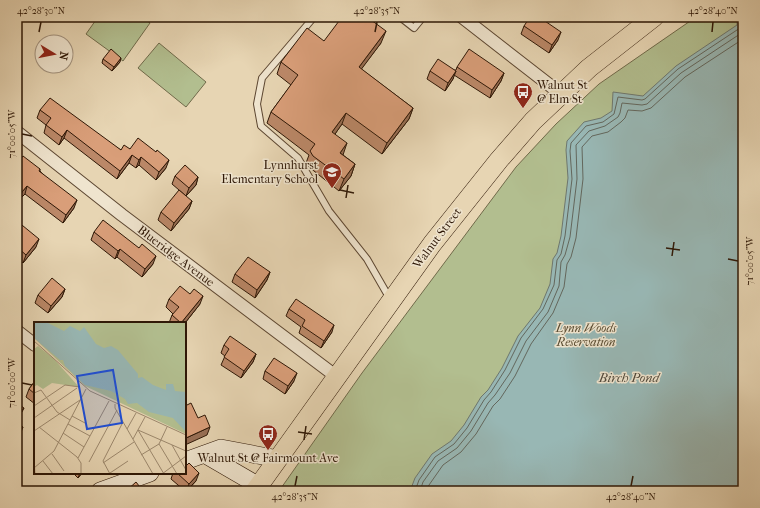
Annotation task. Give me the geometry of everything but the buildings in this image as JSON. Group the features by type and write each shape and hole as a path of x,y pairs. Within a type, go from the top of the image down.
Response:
{"main road":[{"name":"Walnut Street","path":"257,488 432,244 480,183 533,121 561,94 610,50 654,17"}],"street":[{"path":"462,17 561,94"},
{"name":"Blueridge Avenue","path":"17,132 122,215 337,377"},
{"path":"17,331 34,344"},
{"path":"186,461 221,448 278,459"},
{"path":"204,454 257,488"},
{"path":"100,491 147,474"}],"lane":[{"path":"314,17 262,78 257,104 261,126 298,158 329,211 367,259 391,302"},
{"path":"400,17 414,28 423,17"}],"green space":[{"path":"98,17 142,17 150,23 123,61 86,34"},
{"name":"Birch Pond","path":"696,17 743,17 743,491 279,491 362,373 516,167 556,124 599,84"},
{"path":"159,43 206,82 186,107 138,68"}],"water":[{"name":"Birch Pond","path":"737,17 743,17 743,491 410,491 415,478 432,454 451,441 464,425 481,397 488,390 502,368 518,336 540,308 550,284 553,259 557,253 561,236 568,178 566,150 567,141 584,122 601,118 612,111 613,92 643,96 676,66 737,25"}],"place":[{"name":"Walnut St @ Elm St","path":"523,109"},
{"name":"Lynnhurst Elementary School","path":"332,189"},
{"name":"Walnut St @ Fairmount Ave","path":"268,451"}],"park label":[{"name":"Lynn Woods Reservation","path":"586,335"}]}
